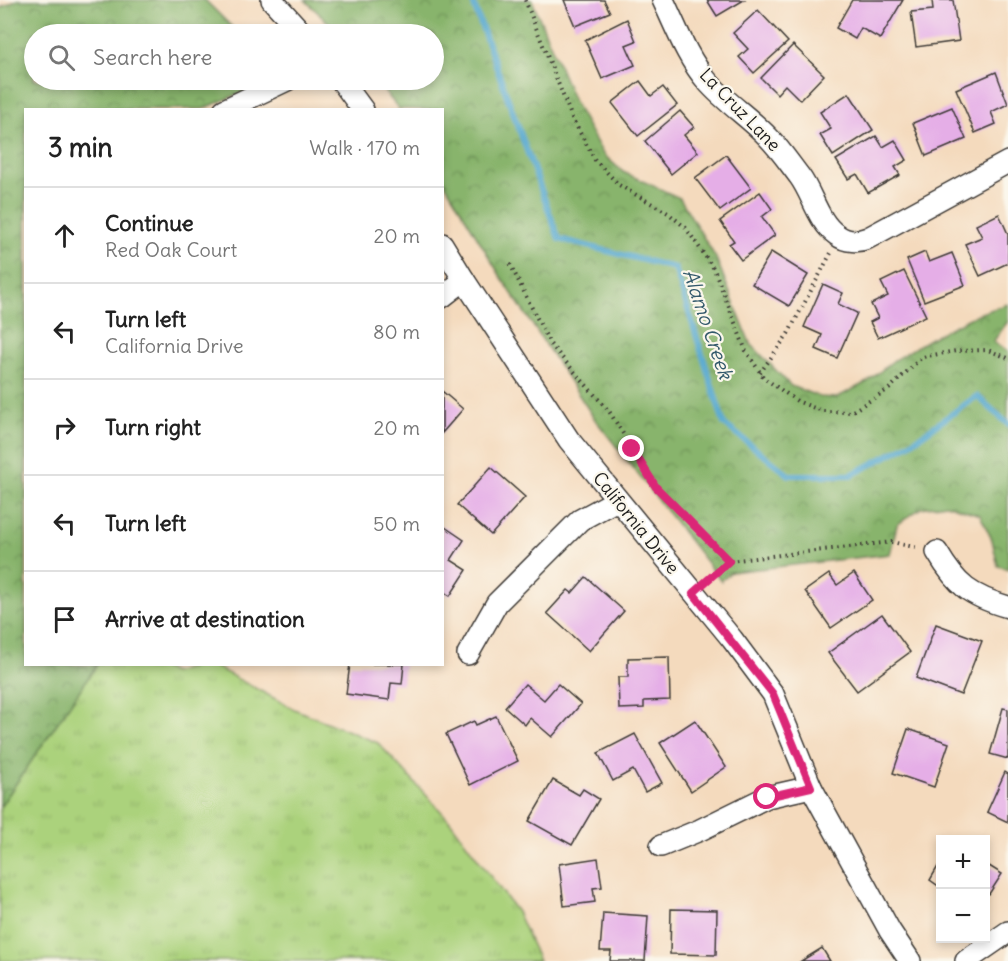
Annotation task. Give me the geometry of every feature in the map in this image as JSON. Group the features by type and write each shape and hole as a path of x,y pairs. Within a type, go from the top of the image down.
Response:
{"street":[{"path":"272,0 294,24"},
{"name":"La Cruz Lane","path":"663,0 683,43 706,80 768,137 802,179 825,221 838,236"},
{"path":"228,108 266,90"},
{"path":"348,90 362,108"},
{"path":"838,236 853,241 868,238 1008,162"},
{"name":"California Drive","path":"444,247 568,440 773,694 811,787 890,931 910,961"},
{"path":"444,295 464,280"},
{"path":"468,654 497,603 580,520 617,500"},
{"path":"937,552 951,576 971,593 1008,607"},
{"path":"661,846 700,830 767,797 811,787"},
{"path":"966,961 1008,932"}],"path":[{"path":"525,0 572,118 595,160 619,185 668,213 686,228 714,269 746,351 764,378 797,401 822,411 851,412 888,389 922,357 956,351 988,350 1008,358"},
{"path":"760,374 788,334 826,265 838,236"},
{"path":"510,264 550,344 609,411 656,487 729,561"},
{"path":"693,593 729,561 892,542 937,552"}],"green space":[{"path":"17,0 205,0 229,24 24,24 24,90 248,90 205,108 24,108 24,666 96,666 0,807 0,8"},
{"path":"305,0 532,0 575,104 603,154 623,172 680,198 716,258 750,343 791,386 820,397 836,398 867,382 894,360 938,334 978,314 1008,304 1008,321 993,342 1008,351 1008,569 998,566 992,540 980,515 946,504 921,508 897,525 890,554 731,572 721,581 594,418 501,277 444,182 444,108 398,108 383,90 444,90 444,24 330,24"},
{"path":"96,666 161,666 173,673 194,666 214,666 294,709 378,743 450,821 517,912 539,961 0,961 0,807"}],"building":[{"path":"564,0 604,0 610,12 575,26"},
{"path":"707,0 744,0 717,16"},
{"path":"852,0 903,0 880,39 861,28 855,39 836,28"},
{"path":"932,0 953,0 959,41 916,47 911,12 933,10"},
{"path":"758,10 788,42 754,73 739,57 748,49 733,33"},
{"path":"627,19 636,41 626,45 635,65 602,79 585,40"},
{"path":"793,45 824,75 800,100 785,85 777,94 761,78"},
{"path":"996,72 1008,104 991,112 996,124 975,133 956,89"},
{"path":"640,81 651,96 663,87 677,105 638,136 612,103"},
{"path":"849,93 873,130 833,156 820,135 831,129 820,112"},
{"path":"952,107 966,139 926,156 913,123"},
{"path":"680,111 694,127 684,135 698,152 671,174 645,141"},
{"path":"876,136 883,147 895,140 907,160 895,167 900,175 868,193 857,174 848,179 836,160"},
{"path":"726,155 751,188 720,211 695,178"},
{"path":"760,192 772,209 762,217 775,235 741,260 729,244 734,241 720,221"},
{"path":"999,214 1008,234 1008,263 980,276 965,244 982,237 976,225"},
{"path":"771,252 808,275 789,306 752,284"},
{"path":"925,252 929,262 952,253 965,285 924,301 907,260"},
{"path":"904,271 926,316 878,338 870,322 878,318 871,304 888,296 881,282"},
{"path":"823,284 843,293 838,304 857,313 837,358 816,349 822,335 804,327"},
{"path":"444,393 463,409 444,431"},
{"path":"491,467 525,497 491,535 457,505"},
{"path":"444,526 464,540 451,560 467,570 450,596 444,592"},
{"path":"854,573 872,600 831,628 805,591 829,574 837,585"},
{"path":"586,577 624,611 589,651 547,613 568,590 572,593"},
{"path":"882,614 910,652 857,691 828,653"},
{"path":"936,624 982,641 961,695 916,678"},
{"path":"669,657 670,700 644,701 644,708 619,709 618,677 628,677 628,658"},
{"path":"350,666 404,666 402,684 391,683 389,700 346,694"},
{"path":"525,684 544,700 558,684 581,704 552,737 530,718 525,725 505,707"},
{"path":"1003,708 1008,709 1008,759 990,754"},
{"path":"496,716 518,761 470,785 446,734 474,721 476,725"},
{"path":"695,720 726,767 691,791 660,743"},
{"path":"908,729 949,743 934,787 893,773"},
{"path":"635,734 662,783 645,792 633,770 613,781 598,753"},
{"path":"1005,772 1008,774 1008,822 987,812"},
{"path":"553,780 579,795 583,789 599,799 572,845 529,821"},
{"path":"598,858 602,887 593,888 595,902 564,906 559,864"},
{"path":"990,866 1002,874 990,892"},
{"path":"936,870 936,884 930,880"},
{"path":"671,909 717,910 716,955 670,954"},
{"path":"603,913 648,916 645,961 610,961 611,951 600,951"},
{"path":"822,948 830,961 801,961"}],"waterway":[{"name":"Alamo Creek","path":"472,0 559,239 675,268 724,424 789,475 851,475 908,445 977,396 1008,424"}],"route":[{"path":"632,449 656,487 729,561 693,593 732,639 773,694 811,787 767,797"}]}
